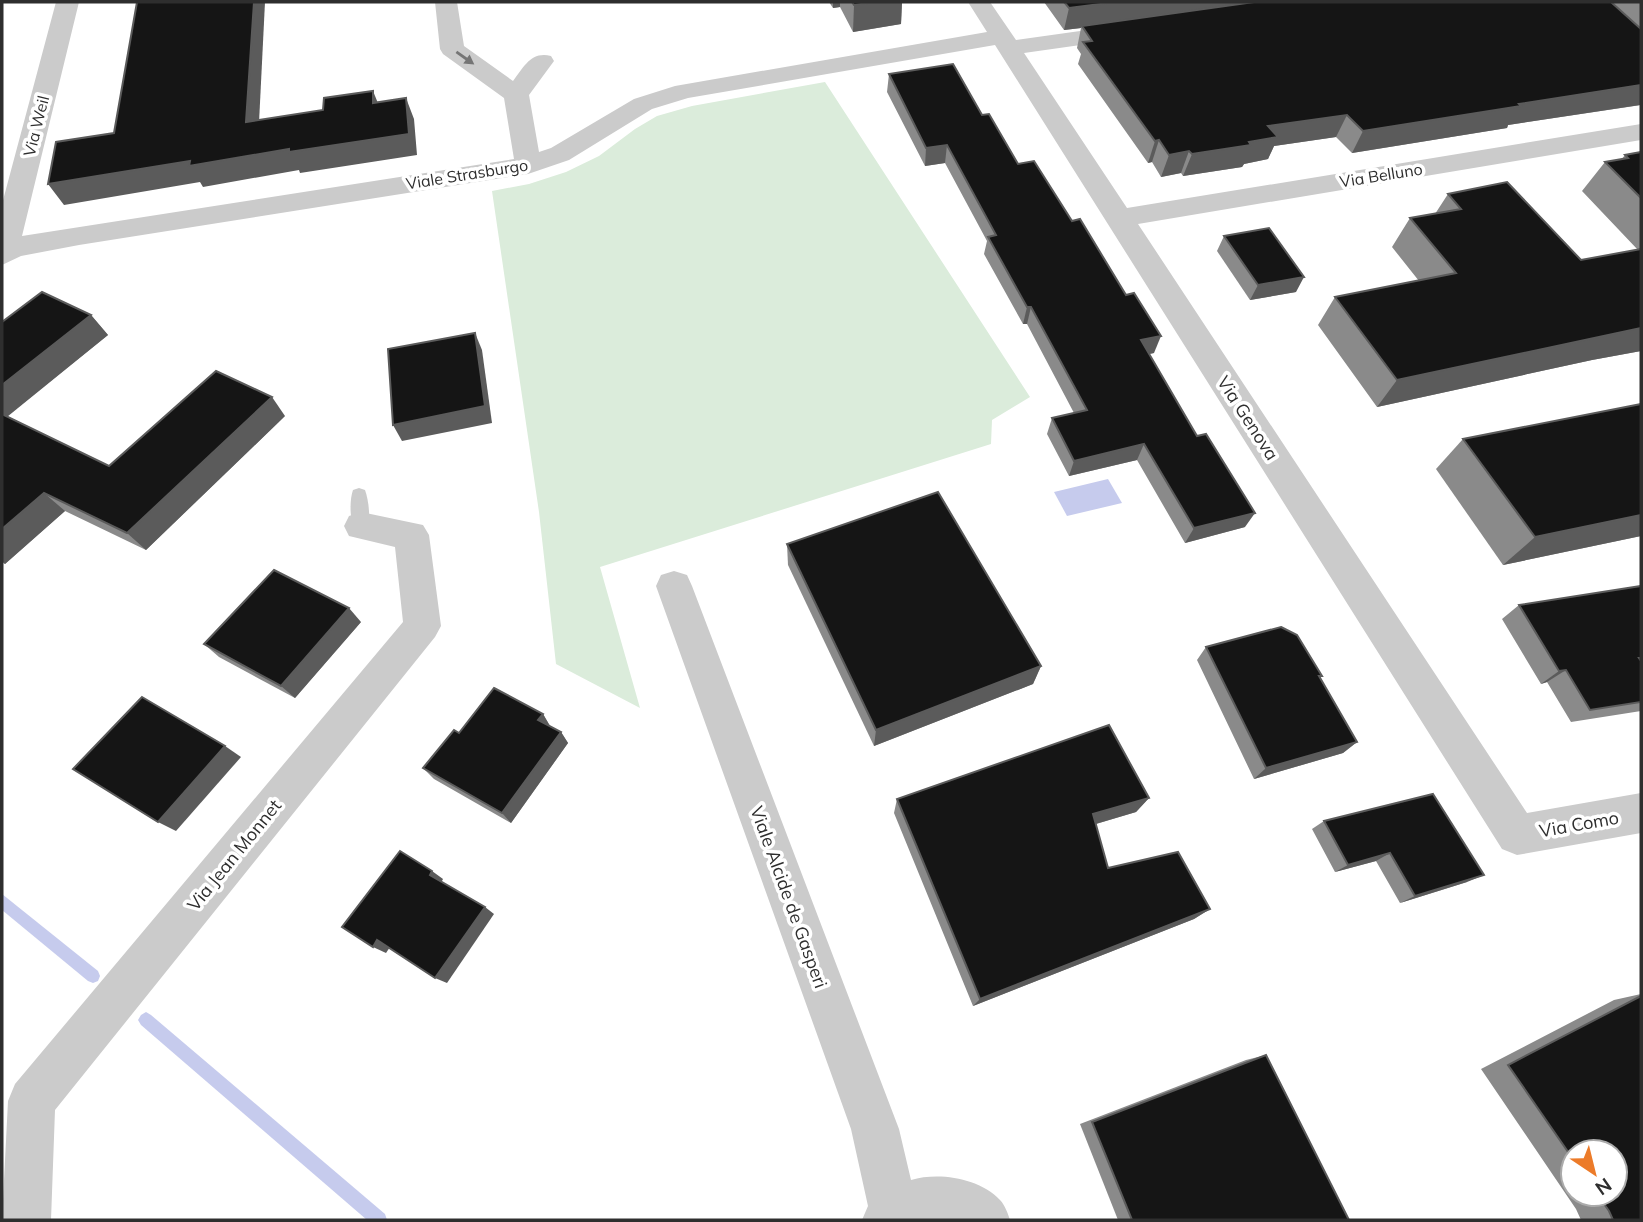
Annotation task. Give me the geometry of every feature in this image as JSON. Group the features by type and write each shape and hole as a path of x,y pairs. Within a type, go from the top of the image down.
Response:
{"street":[{"name":"Via Weil","path":"7,251 6,242 66,2"},
{"path":"446,2 452,49 516,95 528,165"},
{"name":"Via Genova","path":"979,2 1517,835"},
{"name":"Viale Strasburgo","path":"7,251 106,230 528,165 560,154 643,104 684,91 1006,43 1157,27"},
{"path":"516,95 542,61"},
{"name":"Via Belluno","path":"1120,218 1641,132"},
{"name":"Via Jean Monnet","path":"26,1220 32,1101 422,626 411,535 360,511"},
{"name":"Viale Alcide de Gasperi","path":"674,586 874,1129 891,1216 935,1199 977,1212 985,1220"},
{"name":"Via Como","path":"1517,835 1641,813"}],"green space":[{"path":"825,82 1030,397 992,420 991,444 600,567 640,708 556,664 539,512 492,191 529,184 566,172 599,156 657,116 692,106"}],"water":[{"path":"1108,479 1122,503 1067,516 1054,492"}],"building":[{"path":"137,2 254,2 246,122 323,110 324,98 373,91 373,103 406,98 409,134 289,152 289,149 189,166 190,161 48,184 56,142 114,133"},
{"path":"852,2 875,2 854,5"},
{"path":"1064,2 1116,2 1069,8"},
{"path":"1254,2 1611,2 1641,29 1641,85 1363,131 1347,115 1268,126 1278,137 1249,142 1251,145 1169,155 1159,140 1155,141 1083,42 1092,41 1082,26"},
{"path":"953,64 982,115 989,114 1018,164 1034,161 1072,221 1080,219 1126,295 1134,293 1161,336 1141,340 1197,436 1206,434 1255,513 1194,528 1144,444 1074,461 1052,418 1087,410 1031,307 1027,307 988,237 996,235 947,145 926,148 889,74"},
{"path":"1641,152 1641,198 1605,162 1628,158 1625,155"},
{"path":"1507,182 1581,260 1641,249 1641,328 1397,380 1335,297 1456,273 1410,218 1461,209 1448,194"},
{"path":"1269,228 1304,277 1258,285 1224,236"},
{"path":"42,292 91,315 2,385 2,322"},
{"path":"475,333 485,406 393,425 388,349"},
{"path":"216,371 272,397 127,533 44,493 2,529 2,414 109,466"},
{"path":"1641,404 1641,515 1535,537 1463,439"},
{"path":"938,492 1041,666 876,730 787,544"},
{"path":"274,570 349,608 281,686 204,644"},
{"path":"1641,586 1641,702 1590,710 1566,670 1559,671 1519,605"},
{"path":"1281,627 1297,635 1357,742 1266,768 1206,647"},
{"path":"494,688 543,714 538,720 561,732 502,813 423,768 454,730 459,733"},
{"path":"142,697 225,746 158,822 73,769"},
{"path":"1109,725 1149,798 1093,814 1108,868 1178,852 1210,909 980,999 897,799"},
{"path":"1433,794 1484,875 1415,896 1390,853 1348,865 1324,821"},
{"path":"400,851 432,871 430,875 485,907 435,978 377,940 373,947 342,927"},
{"path":"1641,996 1641,1220 1613,1220 1607,1208 1629,1208 1629,1138 1559,1139 1508,1065"},
{"path":"1266,1055 1349,1220 1132,1220 1092,1122"}],"waterway":[{"path":"2,901 93,976"},
{"path":"146,1020 379,1220"}]}
